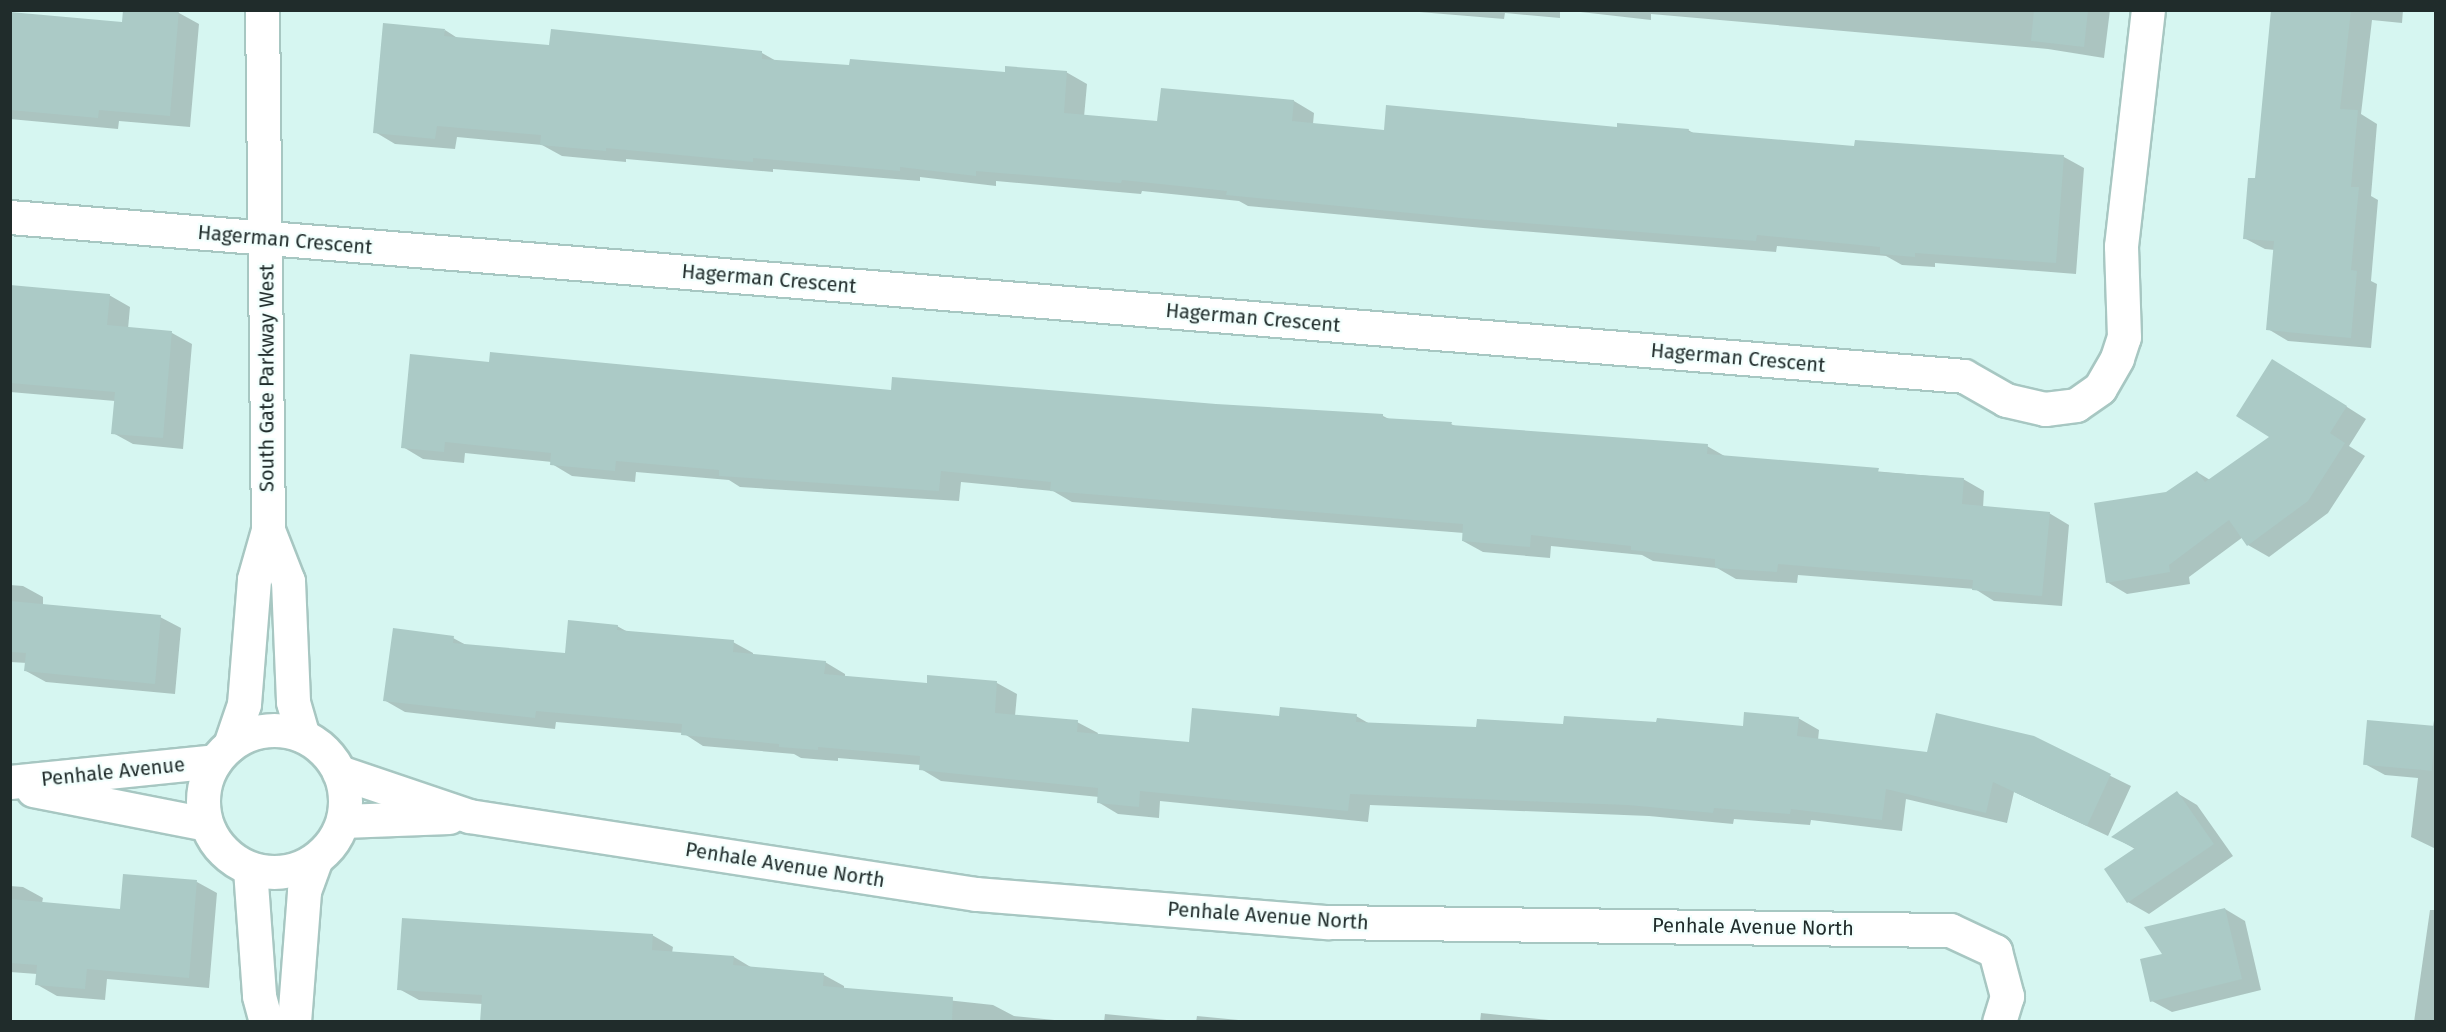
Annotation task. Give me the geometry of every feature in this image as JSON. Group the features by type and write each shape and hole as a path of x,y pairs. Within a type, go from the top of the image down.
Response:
{"street":[{"name":"South Gate Parkway West","path":"223,753 244,704 254,579 268,530 267,238 262,10"},
{"name":"Hagerman Crescent","path":"10,217 1964,376 2006,400 2045,409 2076,405 2100,388 2117,358 2124,337 2121,246 2148,10"},
{"name":"South Gate Parkway West","path":"268,530 288,581 293,702 303,736"},
{"path":"279,730 303,736 323,748 339,772 346,796 343,821 333,843 315,860 286,872 250,869 218,846 206,824 203,809 205,784 223,753 254,733 279,730"},
{"name":"Penhale Avenue","path":"10,784 223,753"},
{"name":"Penhale Avenue North","path":"339,772 469,816 976,894 1327,922 1950,930 1995,951 2007,996 1999,1022"},
{"name":"Penhale Avenue","path":"10,784 206,824"},
{"name":"Penhale Avenue North","path":"343,821 469,816"},
{"path":"294,1022 304,891 315,860"},
{"path":"250,869 259,996 266,1022"}],"building":[{"path":"123,10 179,10 170,116 99,110 98,118 10,110 10,12 122,22"},
{"path":"2034,10 2088,10 2084,47 2031,41"},
{"path":"2271,10 2351,10 2340,109 2358,110 2351,187 2359,187 2351,270 2357,271 2351,338 2266,330 2274,241 2243,239 2248,178 2255,178"},
{"path":"383,23 445,29 444,36 549,45 551,29 762,51 762,59 849,65 850,59 1005,72 1005,66 1067,71 1064,113 1157,121 1161,88 1294,100 1292,121 1384,130 1386,105 1617,127 1617,123 1689,129 1688,132 1854,146 1855,140 2064,155 2056,263 1915,253 1915,257 1880,254 1880,247 1757,235 1756,241 1461,218 1226,195 1227,191 1122,180 1121,183 976,171 976,176 900,167 900,171 753,158 753,162 606,148 606,151 540,145 541,135 437,126 435,139 373,133"},
{"path":"10,285 110,294 107,325 172,331 163,438 111,434 115,392 10,383"},
{"path":"490,352 891,390 892,377 1216,404 1383,414 1383,418 1452,422 1451,425 1708,444 1707,454 1879,468 1878,472 1964,478 1962,504 2050,512 2042,596 1972,590 1973,580 1778,564 1777,572 1715,568 1715,559 1631,550 1631,546 1531,535 1530,547 1462,541 1463,524 1050,491 1051,482 941,471 939,491 719,476 719,470 616,461 615,471 550,465 551,453 445,442 444,452 401,448 410,354 489,362"},
{"path":"2272,359 2347,406 2330,433 2345,443 2308,501 2247,546 2229,520 2169,565 2170,572 2106,583 2094,503 2166,492 2197,471 2205,482 2269,437 2236,416"},
{"path":"10,601 161,615 155,684 24,671 26,653 10,652"},
{"path":"568,620 618,625 617,630 734,640 733,652 826,661 824,674 927,683 927,675 997,681 995,713 1078,720 1077,732 1189,742 1192,708 1279,716 1280,707 1357,714 1356,722 1476,727 1477,719 1563,724 1564,716 1656,722 1657,718 1743,726 1744,712 1799,717 1797,736 1927,752 1936,713 2034,736 2111,774 2087,826 1993,782 1986,813 1886,789 1882,820 1791,809 1790,814 1714,808 1713,813 1628,805 1350,794 1348,811 1140,791 1139,807 1097,803 1098,788 919,770 920,756 818,747 818,750 779,747 779,744 681,735 682,724 536,711 535,718 383,701 393,628 454,636 453,643 565,653"},
{"path":"2367,720 2436,726 2432,771 2363,765"},
{"path":"2177,791 2214,844 2127,903 2104,869 2135,848 2111,837"},
{"path":"123,874 197,880 189,978 87,969 85,989 35,985 37,965 10,963 10,899 120,909"},
{"path":"2225,908 2242,979 2150,1002 2140,959 2162,954 2144,927"},
{"path":"402,918 653,934 652,950 734,956 733,965 824,973 823,986 953,997 952,1022 480,1022 482,995 397,990"}]}
